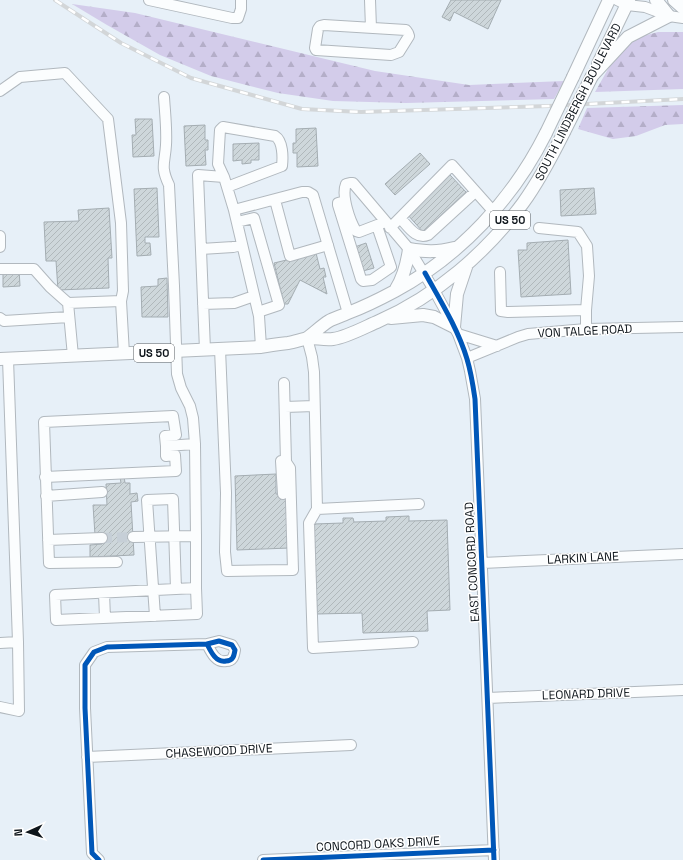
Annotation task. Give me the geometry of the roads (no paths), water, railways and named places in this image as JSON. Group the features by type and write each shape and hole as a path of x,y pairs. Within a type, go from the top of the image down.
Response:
{"main road":[{"path":"599,0 602,16"},
{"name":"SOUTH LINDBERGH BOULEVARD","path":"308,338 329,321 396,291 425,273 458,247 493,211 520,178 536,152 609,0"},
{"path":"592,76 628,38 669,16 656,0"},
{"path":"674,0 683,8"},
{"name":"SOUTH LINDBERGH BOULEVARD","path":"4,359 176,352 261,346 289,343 308,338 334,339 386,318 420,300 467,264 500,232 523,203 540,178 631,2"},
{"path":"396,291 403,277 409,249 425,252 440,252 458,247"},
{"path":"386,318 423,315 434,317 456,330 457,294 467,264"}],"street":[{"path":"149,0 238,18 241,9 241,0"},
{"path":"370,0 371,28"},
{"path":"631,2 669,16 683,18"},
{"path":"320,26 371,28 406,30 409,36 399,52 391,55 319,51 315,48 318,29 320,26"},
{"path":"0,91 20,77 65,73 108,119 121,223 124,291 121,301 124,354"},
{"path":"164,97 166,144 163,159 164,173 169,185 177,374 181,388 190,406 193,418 195,444 197,614 56,620 55,595 196,588"},
{"path":"205,350 198,175 226,182 282,166 281,143 275,136 223,127 220,130 218,164 226,182 237,222 258,312 261,346"},
{"path":"384,225 391,267 369,281 363,281 361,279 338,203 345,201 356,231 359,232 384,225 400,218 452,165 493,211"},
{"name":"EAST CONCORD ROAD","path":"345,201 344,188 346,184 354,184 384,225 409,249 425,273 456,330 467,358 470,371 475,399 494,855"},
{"path":"234,210 302,192 308,192 313,195 348,313"},
{"path":"400,218 418,236 423,237 428,235 475,192"},
{"path":"275,200 290,256 328,245"},
{"path":"237,222 254,218 279,305 258,312"},
{"path":"539,228 578,232 587,246 589,276 586,329"},
{"path":"0,236 0,247"},
{"path":"201,249 242,245"},
{"path":"0,268 34,269 50,287 68,303 121,301"},
{"path":"500,272 501,311 586,310"},
{"path":"203,304 234,303 254,296"},
{"path":"68,303 73,356"},
{"path":"0,318 4,320 69,317"},
{"name":"VON TALGE ROAD","path":"467,358 528,334 586,329 683,327"},
{"path":"456,330 497,346"},
{"path":"308,338 312,357 317,509 309,523 313,648 413,642"},
{"path":"220,349 226,493 225,552 227,571 293,570 290,468 284,461"},
{"path":"0,707 19,711 18,642 5,409 4,359"},
{"path":"283,494 284,383"},
{"path":"285,404 314,403"},
{"path":"45,477 176,472 175,456 166,456 165,436 176,435 173,416 44,422 45,477 49,563 117,562"},
{"path":"166,446 195,444"},
{"path":"46,496 102,492"},
{"path":"155,616 147,500 173,499 176,589"},
{"path":"317,509 419,504"},
{"path":"133,537 196,536"},
{"path":"48,540 102,538"},
{"name":"LARKIN LANE","path":"482,563 683,554"},
{"path":"104,593 105,618"},
{"path":"0,643 18,642"},
{"path":"96,859 92,853 85,708 85,665 94,652 107,647 207,644"},
{"name":"LEONARD DRIVE","path":"488,698 683,690"},
{"name":"CHASEWOOD DRIVE","path":"87,757 351,745"},
{"name":"CONCORD OAKS DRIVE","path":"263,860 494,855"}],"tunnel":[{"path":"102,538 133,537"}],"railway":[{"path":"55,0 121,43 191,78 302,109 361,112 549,106 683,99"}]}
